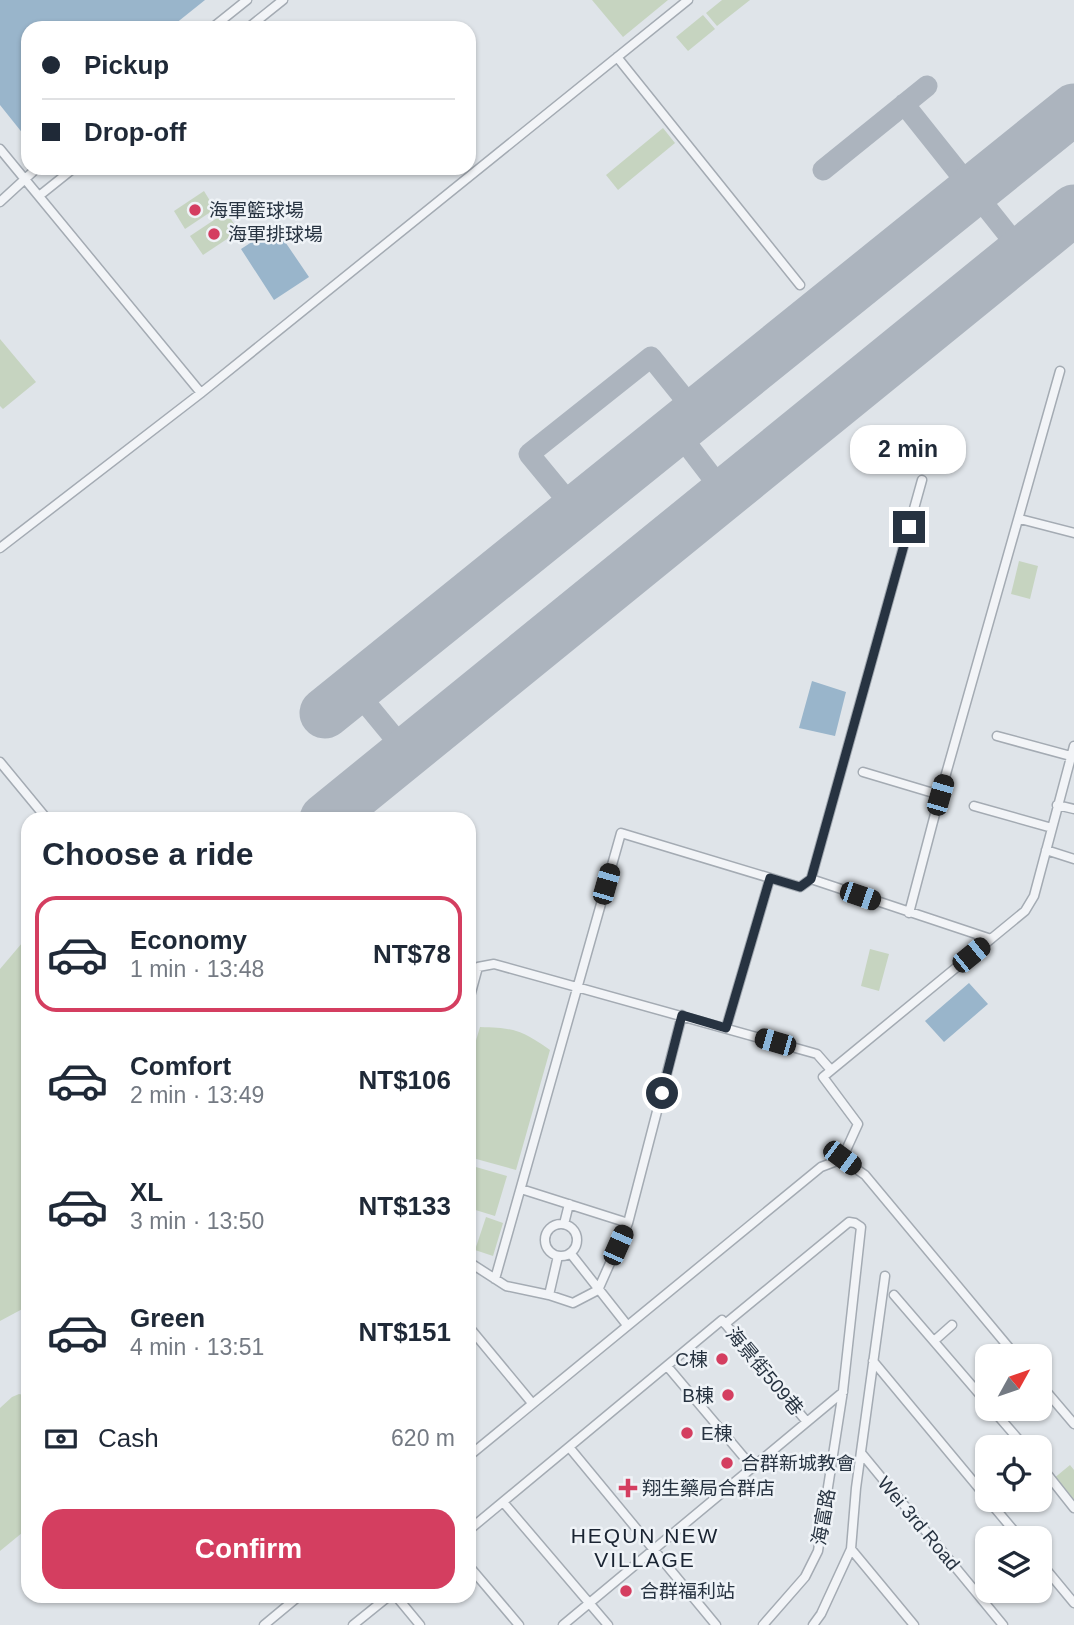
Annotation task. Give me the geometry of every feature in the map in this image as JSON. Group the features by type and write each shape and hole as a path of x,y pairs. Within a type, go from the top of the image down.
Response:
{"street":[{"path":"221,21 247,0"},
{"path":"257,21 284,0"},
{"path":"476,171 688,0"},
{"path":"617,57 800,285"},
{"path":"0,149 201,393"},
{"path":"0,202 30,175"},
{"path":"39,196 65,175"},
{"path":"0,548 201,393 471,175"},
{"path":"909,913 1060,371"},
{"path":"495,1279 621,833 800,887 811,879 922,480"},
{"path":"1020,519 1074,533"},
{"path":"997,736 1073,756"},
{"path":"476,1450 821,1167 842,1158 858,1124 823,1077 1025,911 1034,895 1074,746"},
{"path":"0,762 41,812"},
{"path":"863,772 940,795"},
{"path":"1057,804 1074,809"},
{"path":"974,807 1052,828"},
{"path":"1046,850 1074,859"},
{"path":"726,1028 770,878"},
{"path":"811,879 991,939"},
{"path":"476,974 478,967 494,964 817,1054 831,1070"},
{"path":"476,1267 506,1286 573,1303 598,1290 628,1223 682,1015"},
{"path":"842,1158 865,1175 1006,1344"},
{"path":"520,1189 628,1223"},
{"path":"564,1224 569,1204"},
{"name":"海富路","path":"724,1322 849,1222 861,1227 843,1391 818,1551 805,1577 763,1625"},
{"path":"564,1224 576,1234 577,1245 570,1254 558,1256 549,1252 545,1237 549,1228 564,1224"},
{"path":"570,1254 627,1325"},
{"path":"549,1295 558,1256"},
{"path":"813,1625 821,1614 851,1549 856,1488 885,1276"},
{"path":"894,1295 975,1389"},
{"path":"476,1524 724,1322"},
{"name":"海景街509巷","path":"724,1322 807,1422"},
{"path":"934,1341 952,1325"},
{"path":"476,1335 532,1403"},
{"path":"873,1361 975,1483"},
{"path":"667,1366 753,1468"},
{"path":"563,1625 843,1391"},
{"path":"1052,1398 1074,1424"},
{"path":"1002,1421 1015,1435"},
{"path":"569,1447 716,1625"},
{"name":"Wei 3rd Road","path":"862,1454 1003,1625"},
{"path":"1052,1480 1074,1508"},
{"path":"503,1502 608,1625"},
{"path":"999,1512 1010,1526"},
{"path":"851,1549 914,1625"},
{"path":"476,1574 519,1625"},
{"path":"1052,1576 1074,1603"},
{"path":"264,1625 291,1603"},
{"path":"354,1625 381,1603"},
{"path":"402,1603 420,1625"}],"green space":[{"path":"592,0 668,0 623,37"},
{"path":"722,0 750,0 717,26 706,13"},
{"path":"703,15 715,29 688,51 676,37"},
{"path":"663,128 675,143 618,190 606,175"},
{"name":"海軍籃球場","path":"204,191 215,209 185,229 174,211"},
{"name":"海軍排球場","path":"226,212 239,231 203,255 190,236"},
{"path":"0,339 36,382 3,409 0,406"},
{"path":"1019,561 1038,566 1030,599 1011,594"},
{"path":"21,944 21,1310 0,1321 0,969"},
{"path":"870,949 889,954 879,991 861,986"},
{"path":"480,1027 502,1028 517,1031 550,1050 516,1170 476,1159 476,1040"},
{"path":"476,1167 507,1176 495,1216 476,1210"},
{"path":"486,1217 503,1223 493,1256 476,1250"},
{"path":"21,1394 21,1534 0,1551 0,1408 12,1397"},
{"path":"1070,1465 1074,1470 1074,1503 1053,1479"}],"water":[{"path":"0,0 205,0 179,21 21,21 21,131 0,105"},
{"path":"275,227 309,277 274,300 241,249"},
{"path":"812,681 846,692 835,736 799,728"},
{"path":"969,983 988,1004 944,1042 925,1021"}],"taxiway":[{"path":"823,170 927,86"},
{"path":"904,104 1022,252"},
{"path":"576,511 529,454 651,357 697,414"},
{"path":"676,430 725,494"},
{"path":"355,690 407,753"}],"runway":[{"path":"325,713 1074,109"},
{"path":"334,812 1074,210"}],"place":[{"name":"海軍籃球場","path":"195,210"},
{"name":"海軍排球場","path":"214,234"},
{"name":"C棟","path":"722,1359"},
{"name":"B棟","path":"728,1395"},
{"name":"E棟","path":"687,1433"},
{"name":"合群新城教會","path":"727,1463"},
{"name":"翔生藥局合群店","path":"628,1488"},
{"name":"合群福利站","path":"626,1591"}],"district":[{"name":"HEQUN NEW VILLAGE","path":"645,1548"}],"route":[{"path":"662,1093 682,1015 726,1028 770,878 800,887 811,879 909,527"}]}
